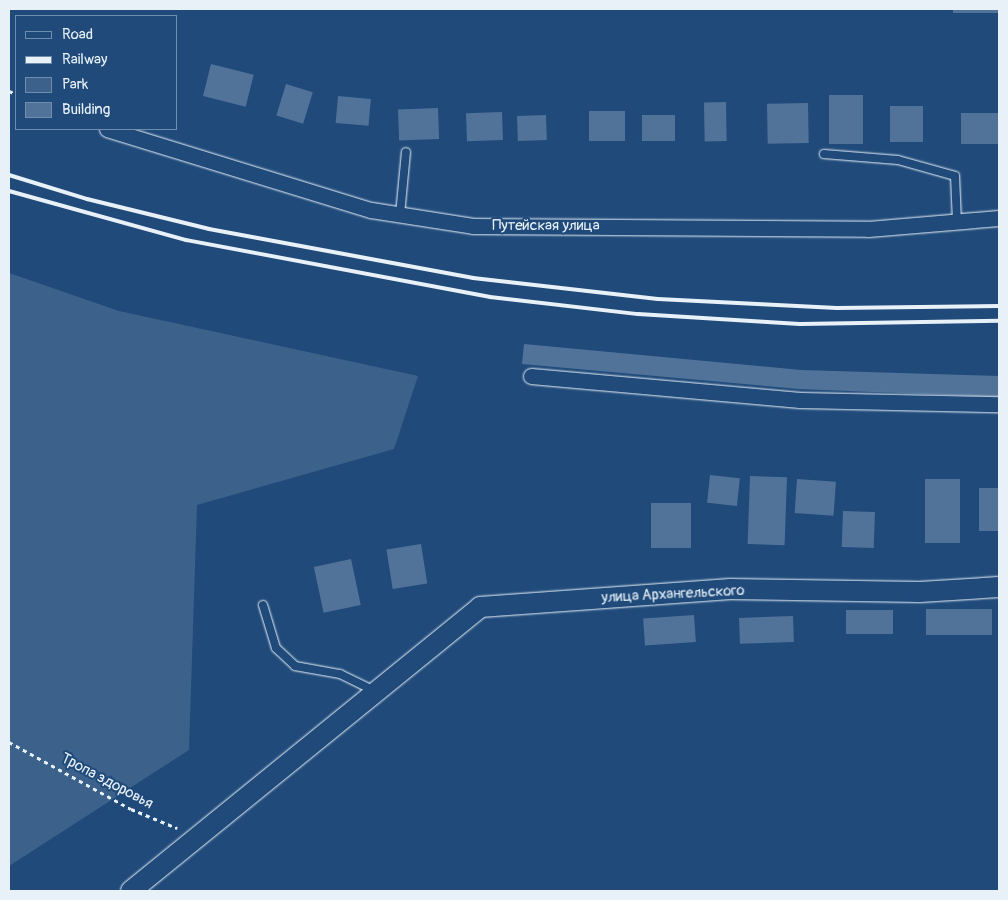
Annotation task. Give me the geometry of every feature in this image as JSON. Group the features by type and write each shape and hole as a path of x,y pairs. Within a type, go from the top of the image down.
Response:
{"street":[{"name":"Путейская улица","path":"109,130 371,210 492,226 868,229 999,218"},
{"path":"531,376 800,400 999,404"},
{"name":"улица Архангельского","path":"131,891 480,607 730,589 920,592 999,587"}],"lane":[{"path":"400,215 406,152"},
{"path":"824,154 898,160 955,176 957,221"},
{"path":"263,605 276,648 295,666 340,674 376,692"}],"path":[{"name":"Тропа здоровья","path":"9,742 131,809 171,825 194,840"}],"green space":[{"path":"9,273 119,311 418,376 394,449 197,505 189,750 9,866"}],"building":[{"path":"953,9 999,9 999,13 953,13"},
{"path":"211,64 254,75 246,107 203,96"},
{"path":"286,84 313,92 303,124 276,116"},
{"path":"829,95 863,95 863,144 829,144"},
{"path":"338,96 371,99 369,126 336,123"},
{"path":"704,102 726,102 727,141 705,141"},
{"path":"808,103 809,143 768,144 767,104"},
{"path":"890,106 923,106 923,142 890,142"},
{"path":"438,108 439,139 399,140 398,109"},
{"path":"589,111 625,111 625,141 589,141"},
{"path":"502,112 503,140 467,141 466,113"},
{"path":"961,113 999,113 999,144 961,144"},
{"path":"546,115 547,140 518,141 517,116"},
{"path":"642,115 675,115 675,141 642,141"},
{"path":"524,344 801,370 999,376 999,397 799,389 522,364"},
{"path":"710,475 740,478 737,506 707,503"},
{"path":"750,476 787,477 785,545 748,544"},
{"path":"797,479 836,482 834,516 795,513"},
{"path":"925,479 960,479 960,543 925,543"},
{"path":"979,488 999,488 999,531 979,531"},
{"path":"651,503 691,503 691,548 651,548"},
{"path":"843,511 875,512 874,548 842,547"},
{"path":"421,544 427,584 393,589 386,549"},
{"path":"351,559 361,605 324,613 314,567"},
{"path":"926,609 992,609 992,635 926,635"},
{"path":"846,610 893,610 893,634 846,634"},
{"path":"694,615 696,642 645,645 643,619"},
{"path":"793,616 794,642 740,644 739,618"}],"railway":[{"path":"9,175 87,199 209,229 473,278 658,299 837,308 999,306"},
{"path":"9,191 186,240 490,297 638,314 800,324 999,321"}]}
